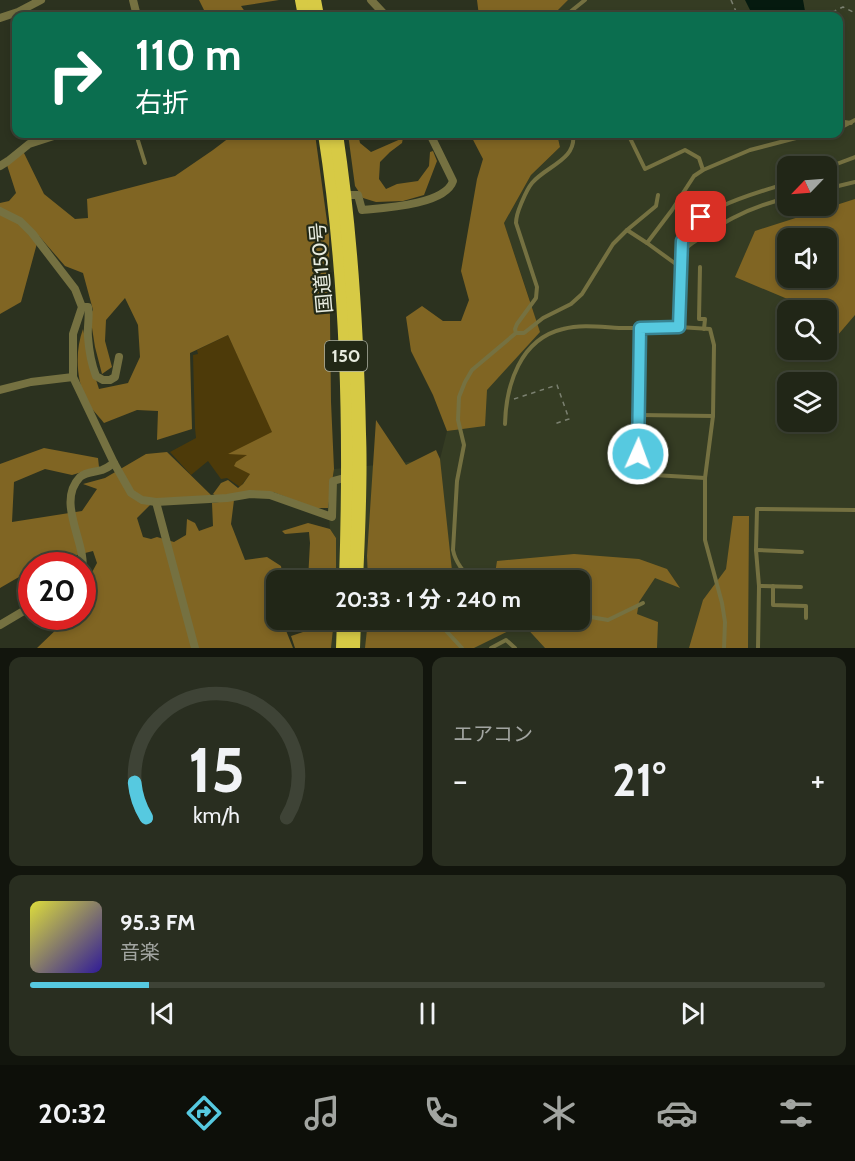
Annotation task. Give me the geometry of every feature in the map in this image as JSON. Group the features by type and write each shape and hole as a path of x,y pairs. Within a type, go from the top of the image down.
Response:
{"highway":[{"name":"国道150号","path":"325,138 345,321 348,400 346,570"},
{"name":"国道150号","path":"337,138 354,312 360,436 356,570"},
{"path":"343,648 344,630"},
{"path":"353,648 354,630"}],"street":[{"path":"18,12 41,0"},
{"path":"371,0 383,12"},
{"path":"0,166 29,144 48,138"},
{"path":"344,195 358,195 362,210 412,205 447,191 453,181 432,138"},
{"path":"0,211 20,221 32,233 75,289 82,307 74,334 73,377 131,493 142,500 156,502 227,498 250,494 270,495 332,517 333,481 348,477"},
{"path":"82,307 88,307 90,315 88,335 91,362 96,376 102,380 115,377 119,357"},
{"path":"0,390 31,382 73,377"},
{"path":"81,552 72,519 71,498 75,484 82,475 105,469 114,463"},
{"path":"156,502 195,648"},
{"path":"0,625 18,614"}],"lane":[{"path":"570,12 585,0"},
{"path":"137,138 145,163"},
{"path":"516,333 515,329 537,294 537,287 516,219 519,208 531,184 570,152 573,138"},
{"path":"630,138 645,169 685,150 699,158 703,170"},
{"path":"647,243 694,176 750,150 795,138"},
{"path":"837,164 855,158"},
{"path":"837,186 855,182"},
{"path":"679,327 682,241 690,227 716,208 777,187"},
{"path":"464,570 454,556 453,549 457,481 464,445 458,420 459,397 465,382 472,370 516,333 524,333 543,318 571,304 582,294 613,244 656,206 658,195"},
{"path":"682,254 690,244 722,223 753,208 777,201"},
{"path":"627,230 680,267"},
{"path":"700,267 699,319 705,319 704,329"},
{"path":"505,424 512,380 517,366 541,339 550,334 579,326 710,329 714,345 712,416 705,478 705,540 722,603 725,622 724,648"},
{"path":"640,328 637,474 705,478"},
{"path":"639,415 712,416"},
{"path":"758,648 757,509 855,510"},
{"path":"756,550 802,552"},
{"path":"759,586 801,586"},
{"path":"773,586 773,605 806,606 806,618"},
{"path":"590,617 608,620 643,603"},
{"path":"445,630 462,648"},
{"path":"490,648 506,640 515,648"}],"path":[{"path":"832,12 843,7 855,13"},
{"path":"508,401 557,384 569,419 554,424"}],"shaded area":[{"path":"199,0 279,0 241,6 245,12 205,12"},
{"path":"477,0 568,0 556,12 478,12"},
{"path":"568,0 855,0 855,648 331,648 333,630 590,630 590,570 336,570 336,538 330,529 328,508 334,469 440,459 447,431 454,430 530,301 504,223 531,175 560,147 558,138 843,138 843,12 556,12"},
{"path":"745,0 803,0 805,11 803,12 751,12"},
{"path":"229,138 316,138 329,236 334,469 328,508 314,508 273,492 219,498 213,494 221,483 228,480 238,488 250,474 234,466 247,455 228,454 272,432 228,335 190,353 192,429 157,440 158,411 137,410 104,423 88,403 80,383 78,355 83,329 99,389 128,383 140,357 138,325 125,298 106,320 105,341 112,367 102,374 90,315 93,310 83,273 65,266 39,236 21,302 0,314 0,203 9,201 16,193 7,165 23,151 44,194 75,219 88,218 87,199 175,176"},
{"path":"349,138 359,138 360,143 371,152 403,138 402,143 380,162 379,179 386,189 397,184 418,181 429,166 430,152 433,151 437,161 424,195 403,201 376,202 363,198 355,186"},
{"path":"472,138 558,138 560,147 531,175 504,223 540,332 487,390 485,426 447,431 433,395 411,351 406,317 422,306 443,321 461,321 469,300 461,271 477,179 483,159"},
{"path":"855,199 855,315 837,336 837,300 790,300 735,277 755,231 802,216 837,216 837,205"},
{"path":"228,335 273,432 236,466 251,473 240,487 227,478 221,479 208,461 191,475 170,452 196,438 193,355 198,354 197,350"},
{"path":"376,420 406,465 436,450 440,459 452,570 368,570"},
{"path":"44,448 98,458 99,467 72,475 45,469 14,482 12,522 82,511 97,489 83,484 105,478 146,454 167,452 211,495 216,497 156,499 137,518 143,537 151,539 157,537 174,542 186,535 187,519 195,523 199,531 213,526 212,503 234,500 231,524 245,560 267,557 281,566 282,570 266,570 266,630 286,630 293,648 37,648 56,630 96,630 96,552 18,552 18,578 0,588 0,464"},
{"path":"733,516 749,516 748,648 689,648 703,600 726,569"},
{"path":"308,523 330,529 336,538 336,570 309,570 309,532 285,534 282,531"},
{"path":"574,554 639,559 667,569 680,588 655,578 639,602 637,614 658,622 657,648 545,648 528,630 590,630 590,570 496,570 497,561"},
{"path":"333,630 331,648 295,648 291,636 306,631"},
{"path":"367,630 511,630 474,648 365,648"}],"route":[{"path":"638,454 640,328 679,327 682,241 690,227 701,217"}]}
